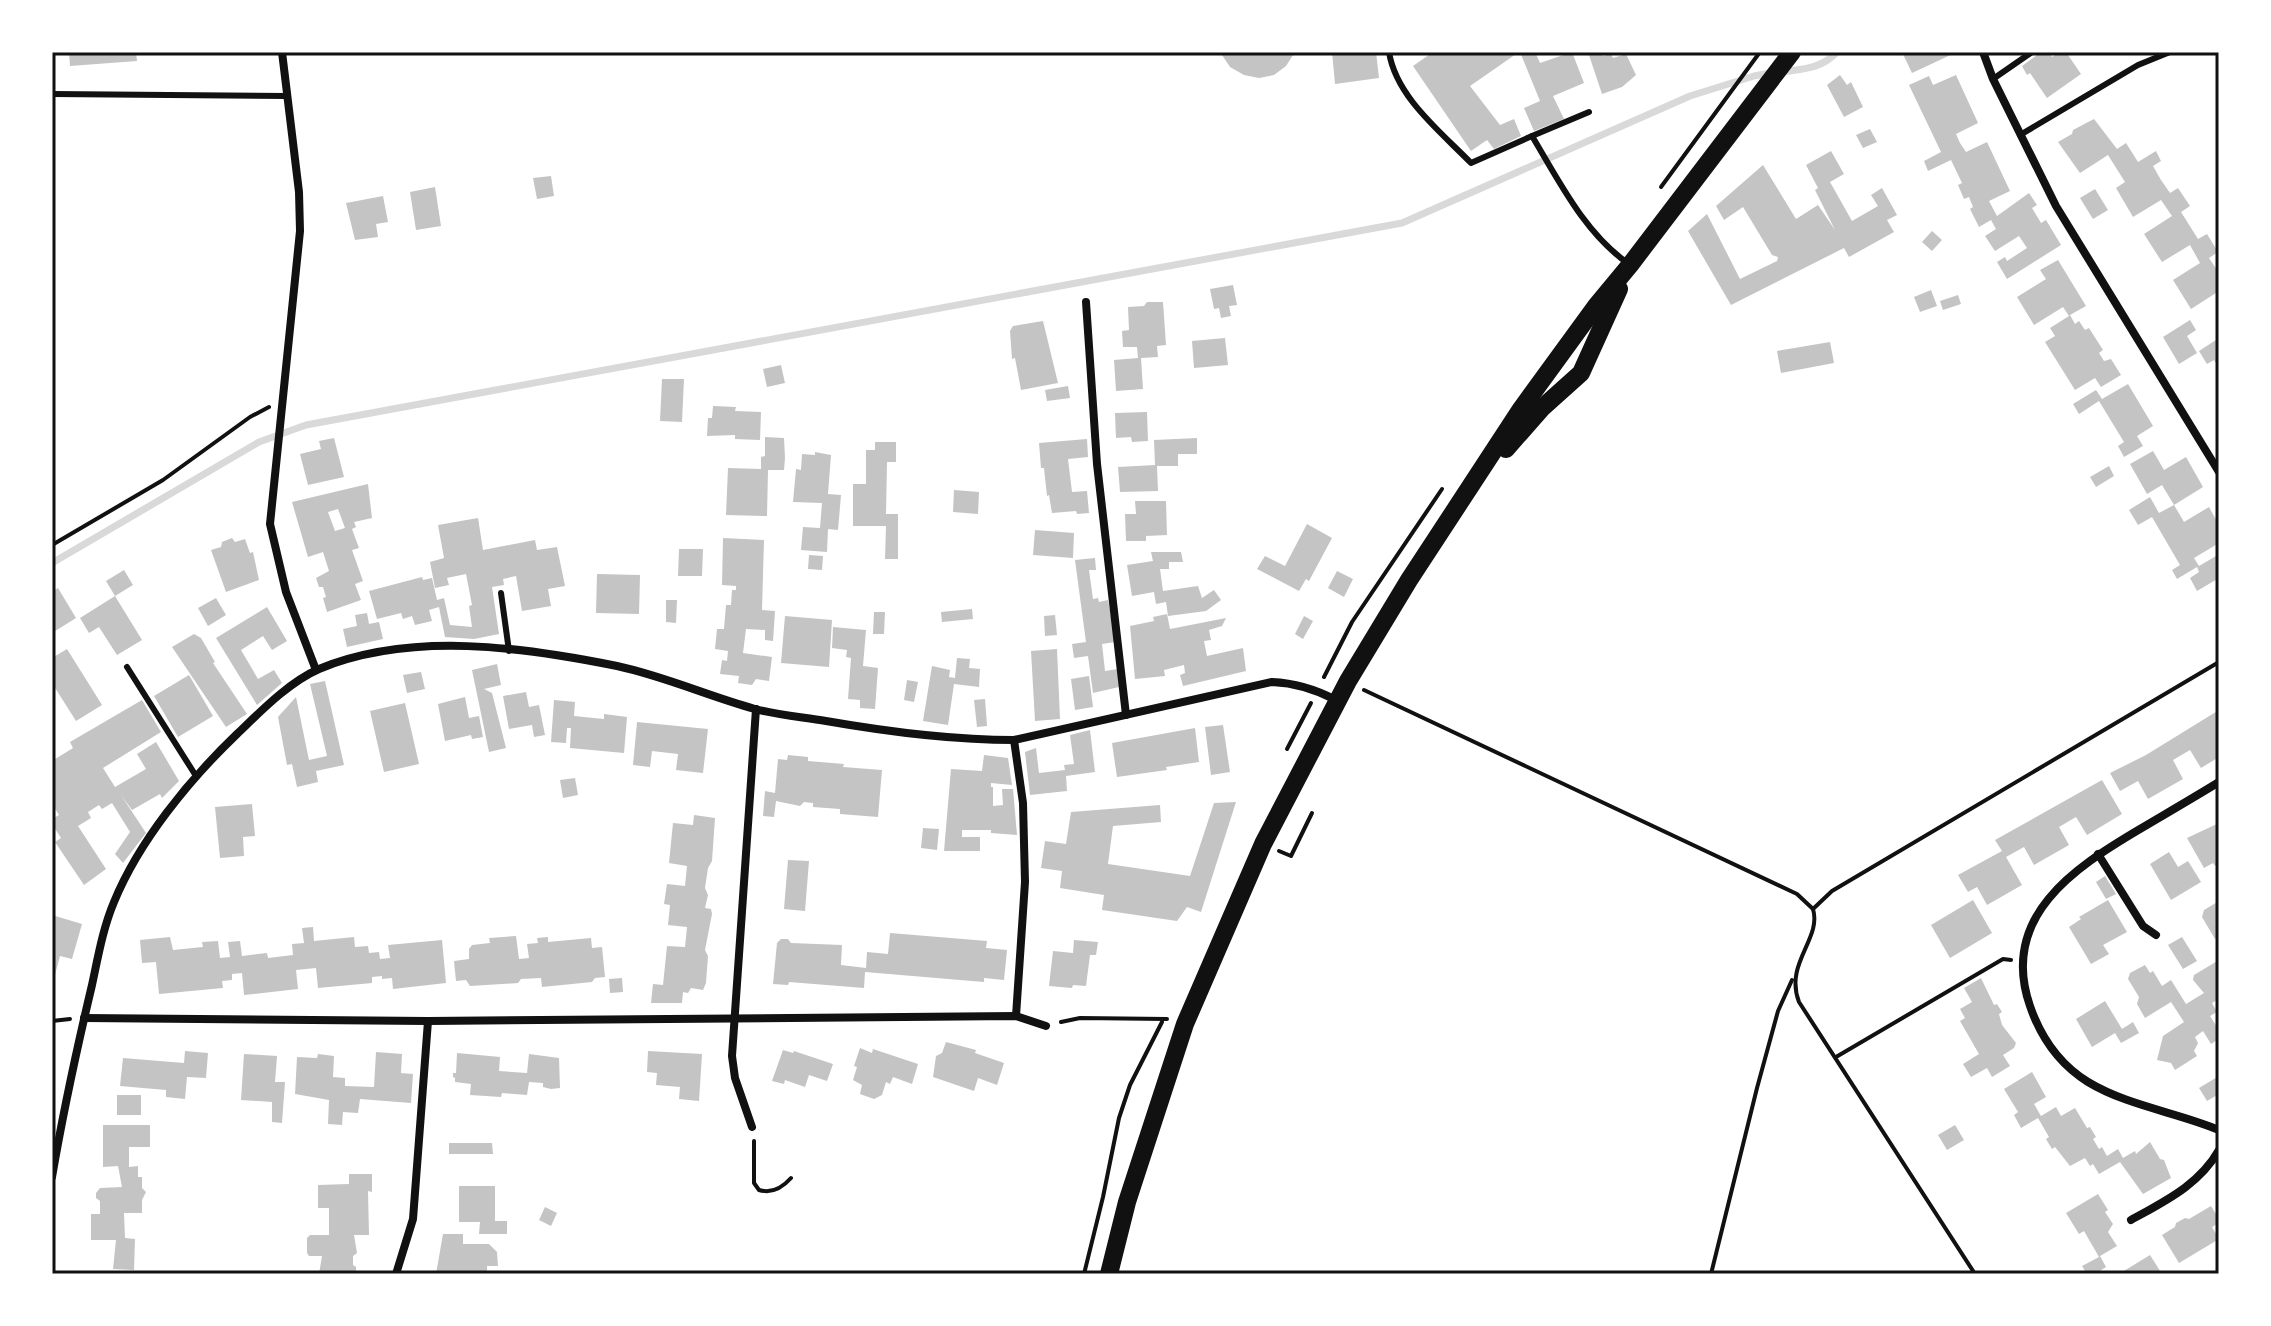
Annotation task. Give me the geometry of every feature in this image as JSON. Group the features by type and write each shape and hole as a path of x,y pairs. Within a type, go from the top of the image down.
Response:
{"main road":[{"path":"1109,1274 1127,1202 1185,1024 1263,844 1337,700 1409,580 1521,409 1596,306 1789,56"},
{"path":"1471,489 1542,408 1581,373 1630,265"}],"street":[{"path":"282,52 300,221 270,524 286,592 316,670"},
{"path":"1983,52 1993,79 2056,206 2219,472"},
{"path":"1086,302 1097,464 1126,715"},
{"path":"52,1177 84,1018 107,921 118,891 155,832 196,776 248,723 316,670 370,655 420,647 509,651 583,660 655,675 756,709 918,735 1014,740 1272,682 1293,683 1337,700"},
{"path":"752,1127 735,1078 732,1056 756,709"},
{"path":"1014,740 1023,803 1025,882 1016,1016"},
{"path":"2219,782 2098,854 2055,889 2026,943 2023,961 2025,991 2035,1019 2052,1050 2069,1068 2105,1091 2219,1130"},
{"path":"2098,854 2143,926 2156,935"},
{"path":"84,1018 428,1021 1016,1016 1046,1026"},
{"path":"396,1274 413,1219 428,1021"},
{"path":"2131,1220 2184,1190 2212,1163 2219,1150"}],"lane":[{"path":"1389,52 1391,70 1417,107 1471,163 1534,140 1589,112"},
{"path":"1993,79 2032,52"},
{"path":"2020,135 2138,65 2170,52"},
{"path":"52,94 287,96"},
{"path":"1534,140 1592,229 1612,252 1630,265"},
{"path":"501,593 509,651"},
{"path":"127,667 196,776"}],"path":[{"path":"1726,100 1760,52"},
{"path":"52,545 163,480 250,417 282,400"},
{"path":"1813,909 1832,891 2219,662"},
{"path":"1348,681 1797,894 1813,909 1814,922 1778,1011 1711,1274"},
{"path":"1836,1057 2003,959 2023,961"},
{"path":"1794,975 1799,1002 1975,1274"},
{"path":"1046,1026 1080,1018 1164,1018 1185,1024"},
{"path":"752,1127 754,1183 759,1190 777,1189 791,1178"},
{"path":"1084,1274 1103,1197"}],"building":[{"path":"69,52 136,52 137,61 70,66"},
{"path":"1220,52 1295,52 1286,66 1274,75 1259,78 1244,75 1230,67"},
{"path":"1332,52 1376,52 1379,78 1335,84"},
{"path":"1433,52 1519,52 1470,86 1500,125 1514,119 1521,136 1494,149 1487,140 1471,151 1413,66"},
{"path":"1520,52 1535,52 1540,63 1572,52 1584,83 1553,96 1564,119 1534,131 1524,108 1540,101"},
{"path":"1588,52 1602,52 1603,56 1611,54 1613,58 1626,54 1636,75 1622,87 1602,94"},
{"path":"1902,52 1957,52 1912,73"},
{"path":"2041,52 2049,52 2052,57 2066,52 2081,74 2047,98 2022,66"},
{"path":"1840,75 1847,85 1851,82 1863,107 1844,117 1827,85"},
{"path":"1956,75 1978,123 1956,134 1960,143 1966,152 1987,142 2010,191 1989,201 1997,216 2029,193 2037,205 2032,208 2041,223 2046,220 2061,245 2007,279 1997,262 2005,257 2007,261 2027,248 2019,236 1995,251 1985,236 1996,229 1991,220 1979,227 1970,209 1973,207 1969,197 1964,199 1958,185 1962,183 1951,160 1928,171 1924,161 1941,152 1909,85 1929,76 1933,85"},
{"path":"2094,119 2117,149 2126,143 2138,162 2156,151 2161,161 2153,166 2161,180 2170,193 2178,188 2190,206 2181,212 2198,239 2207,234 2218,252 2209,258 2219,273 2219,291 2191,309 2173,280 2200,263 2190,245 2162,262 2144,234 2172,216 2161,200 2133,217 2116,188 2125,182 2108,155 2080,173 2058,142"},
{"path":"1870,129 1877,142 1863,148 1856,135"},
{"path":"1831,151 1844,174 1830,182 1852,221 1878,206 1871,195 1882,188 1897,215 1887,220 1894,232 1849,257 1844,248 1731,305 1688,231 1707,214 1740,279 1777,261 1778,257 1772,255 1743,207 1724,220 1716,206 1763,165 1796,219 1818,205 1835,230 1806,165"},
{"path":"551,176 554,196 537,199 533,178"},
{"path":"435,187 441,226 416,230 410,192"},
{"path":"2095,189 2108,210 2093,219 2080,198"},
{"path":"383,196 388,222 376,224 378,237 355,240 346,203"},
{"path":"1932,231 1942,240 1932,251 1922,242"},
{"path":"2058,260 2086,306 2070,315 2075,324 2079,321 2085,330 2089,328 2103,350 2099,353 2104,361 2111,359 2121,375 2101,387 2095,378 2075,390 2045,342 2055,336 2050,328 2069,316 2063,307 2034,325 2017,297 2046,279 2040,270"},
{"path":"1233,285 1237,305 1229,306 1231,316 1221,318 1219,308 1214,309 1210,289"},
{"path":"1931,290 1937,306 1920,312 1914,297"},
{"path":"1958,295 1961,304 1943,310 1940,301"},
{"path":"1147,302 1163,302 1166,345 1157,346 1158,357 1141,358 1143,389 1116,391 1114,360 1138,358 1137,347 1123,347 1122,331 1129,330 1128,307 1144,306"},
{"path":"2190,320 2196,330 2187,336 2197,353 2179,364 2163,337"},
{"path":"1043,321 1058,383 1021,390 1015,358 1012,359 1010,331 1013,326"},
{"path":"1225,338 1228,365 1194,368 1192,341"},
{"path":"2219,338 2219,368 2214,360 2207,364 2199,351"},
{"path":"1830,342 1834,363 1781,373 1777,351"},
{"path":"781,365 785,383 767,387 763,369"},
{"path":"662,379 684,379 682,422 660,421"},
{"path":"2128,384 2153,426 2137,436 2143,446 2124,457 2118,446 2124,442 2099,401 2079,414 2073,404 2096,390 2102,399"},
{"path":"1068,386 1070,398 1047,401 1045,390"},
{"path":"713,406 761,412 760,440 735,439 735,435 707,436 708,418 712,418"},
{"path":"1147,412 1148,441 1132,442 1131,437 1116,438 1115,413"},
{"path":"765,437 784,438 785,458 784,470 768,470 767,516 726,515 728,468 761,469"},
{"path":"334,438 344,477 308,485 300,454 321,449 319,441"},
{"path":"1197,438 1197,454 1178,454 1178,466 1157,466 1158,491 1120,492 1118,467 1155,465 1154,440"},
{"path":"1087,439 1088,457 1068,459 1072,492 1087,491 1089,513 1052,513 1044,468 1041,468 1039,443"},
{"path":"875,442 896,442 896,462 887,462 886,514 898,514 898,559 885,559 886,526 853,526 853,484 866,484 866,450 875,450"},
{"path":"2153,451 2164,470 2186,457 2203,487 2174,505 2162,485 2147,494 2130,464"},
{"path":"815,452 831,455 828,494 841,495 838,530 828,529 827,552 801,550 803,527 820,528 822,503 793,502 796,469 801,470 802,454 815,455"},
{"path":"2109,466 2114,476 2096,487 2090,477"},
{"path":"368,484 372,518 354,522 356,527 352,529 359,548 352,550 363,581 355,584 361,600 327,612 323,587 319,587 316,578 329,571 323,552 308,557 292,502","holes":["338,509 345,528 335,531 328,512"]},
{"path":"954,490 979,492 978,514 953,512"},
{"path":"2150,497 2159,513 2174,505 2184,522 2209,507 2219,525 2219,543 2194,558 2199,566 2216,556 2219,578 2197,591 2190,578 2199,572 2197,567 2177,579 2172,570 2180,565 2152,517 2138,525 2129,510"},
{"path":"1135,501 1166,501 1167,535 1146,536 1146,541 1126,541 1125,514 1136,514"},
{"path":"478,518 483,550 535,540 537,550 557,547 565,586 548,589 551,606 522,611 516,576 503,579 504,585 492,587 499,634 474,639 445,637 439,607 429,610 432,621 415,625 412,616 403,619 401,613 377,619 369,591 422,577 423,580 432,578 437,600 444,598 450,625 472,627 469,606 472,605 466,574 447,578 449,585 435,588 430,562 444,558 438,525"},
{"path":"1307,524 1332,538 1309,581 1306,579 1299,591 1257,569 1265,556 1285,566"},
{"path":"1035,530 1074,533 1073,558 1033,555"},
{"path":"232,538 235,542 245,539 250,553 253,552 259,580 226,592 211,550"},
{"path":"723,538 764,540 762,610 775,611 773,641 765,640 765,630 746,629 743,653 772,657 769,681 756,679 752,685 738,683 739,676 720,674 722,660 727,661 728,651 715,649 717,629 724,629 726,605 731,605 732,590 736,590 736,586 722,585"},
{"path":"679,549 703,549 702,576 678,576"},
{"path":"1151,552 1181,552 1183,562 1169,562 1169,569 1160,569 1163,591 1198,586 1202,598 1214,590 1221,600 1206,611 1168,616 1166,602 1156,604 1154,592 1132,596 1127,565 1153,561"},
{"path":"809,555 823,556 822,570 808,569"},
{"path":"1095,558 1096,570 1089,570 1093,599 1098,598 1099,602 1108,600 1115,642 1102,644 1105,671 1118,669 1119,687 1093,693 1088,656 1074,658 1072,644 1086,642 1075,560"},
{"path":"124,570 133,585 115,596 106,581"},
{"path":"1337,571 1353,579 1344,597 1328,588"},
{"path":"597,574 640,575 639,614 596,613"},
{"path":"58,588 76,618 52,633 52,592"},
{"path":"115,596 142,640 117,655 99,627 89,633 80,618"},
{"path":"216,598 226,615 208,626 198,608"},
{"path":"666,600 677,600 676,623 666,622"},
{"path":"267,607 287,641 272,650 263,636 241,650 258,679 274,670 282,683 257,705 216,638"},
{"path":"972,609 973,619 942,622 941,612"},
{"path":"874,612 885,612 884,634 873,634"},
{"path":"367,613 369,624 379,622 383,639 347,647 343,629 357,626 355,615"},
{"path":"1167,614 1170,629 1226,618 1222,626 1209,630 1211,640 1204,641 1207,656 1243,648 1246,671 1183,686 1180,675 1185,673 1184,665 1164,670 1165,676 1135,679 1130,626 1154,621 1153,617"},
{"path":"1055,615 1057,635 1045,636 1044,616"},
{"path":"785,616 832,620 829,667 781,663"},
{"path":"1304,616 1313,621 1303,639 1295,634"},
{"path":"833,627 866,630 863,666 878,668 875,709 860,708 860,700 848,699 851,658 846,657 847,650 832,648"},
{"path":"194,634 201,638 213,663 247,714 226,727 172,647"},
{"path":"67,649 102,705 76,721 52,683 52,658"},
{"path":"1057,649 1060,719 1035,721 1031,651"},
{"path":"957,658 970,659 969,668 980,669 979,687 954,684 948,725 923,721 932,666 950,670 949,677 955,678"},
{"path":"497,664 501,685 484,689 492,693 506,748 489,752 472,670"},
{"path":"421,672 425,689 407,693 403,675"},
{"path":"189,675 213,716 178,737 154,696"},
{"path":"1089,676 1093,707 1075,710 1071,679"},
{"path":"907,680 918,682 914,702 904,700"},
{"path":"325,681 344,765 316,771 318,782 297,787 292,764 287,765 278,717 296,697 309,760 327,756 310,684"},
{"path":"526,692 529,707 539,705 545,735 534,737 532,725 509,729 503,696"},
{"path":"465,697 469,718 479,716 483,737 472,739 471,735 445,741 438,704"},
{"path":"985,699 987,726 977,727 974,700"},
{"path":"142,700 161,732 103,768 115,787 146,769 137,754 156,742 179,781 162,798 160,794 132,810 121,795 146,833 123,863 115,854 130,832 112,803 102,809 99,805 88,812 91,818 78,826 106,869 84,885 55,842 61,838 52,824 52,819 59,815 52,804 52,761 73,748 70,742"},
{"path":"554,700 575,702 574,716 604,719 604,714 627,717 624,753 570,748 571,728 567,728 566,743 551,742"},
{"path":"405,703 419,764 384,772 370,711"},
{"path":"2219,710 2219,757 2201,768 2190,750 2173,760 2183,779 2148,799 2138,781 2120,791 2110,773 2146,755"},
{"path":"637,722 708,729 703,773 676,770 678,754 652,751 650,767 633,765"},
{"path":"1223,725 1230,772 1211,775 1205,727"},
{"path":"1195,728 1199,762 1117,777 1112,743"},
{"path":"1090,730 1095,772 1066,776 1067,791 1030,795 1025,752 1036,748 1039,773 1065,770 1064,765 1074,764 1070,735"},
{"path":"788,755 808,757 808,761 844,764 843,767 882,770 878,817 840,814 840,809 813,807 813,803 804,802 800,806 776,801 774,817 763,816 765,791 775,793 778,759 787,760"},
{"path":"984,755 1008,758 1012,785 991,783 993,806 1003,805 1002,789 1013,789 1017,835 991,833 991,830 962,830 962,837 980,837 980,851 944,851 951,769 982,771"},
{"path":"575,778 578,795 563,798 560,780"},
{"path":"2102,780 2122,814 2087,835 2076,817 2059,827 2069,845 2034,865 2024,847 2006,857 2022,885 1987,905 1977,887 1968,892 1958,875 2002,851 1995,840"},
{"path":"1236,802 1201,912 1187,907 1177,921 1102,910 1104,895 1060,888 1062,871 1041,868 1045,841 1066,844 1071,812 1160,805 1161,822 1113,826 1108,864 1190,876 1214,803"},
{"path":"252,804 255,836 243,837 244,856 220,858 215,807"},
{"path":"694,815 715,818 712,861 705,888 708,895 705,908 711,909 712,914 705,950 708,956 706,983 703,990 691,988 688,993 683,992 682,1003 651,1003 653,984 663,985 667,946 685,947 687,927 668,925 670,905 664,904 667,884 685,886 687,866 669,863 673,823 693,825"},
{"path":"2219,823 2219,864 2215,866 2213,863 2204,868 2187,838"},
{"path":"923,828 939,829 937,850 921,848"},
{"path":"2169,852 2178,867 2188,861 2201,882 2171,900 2150,864"},
{"path":"788,860 809,861 805,911 784,909"},
{"path":"2105,876 2116,894 2106,899 2096,882"},
{"path":"1973,900 1992,933 1950,958 1931,925"},
{"path":"2108,900 2127,932 2103,945 2109,954 2091,964 2069,927 2081,919 2079,917"},
{"path":"2219,901 2219,937 2215,939 2202,917 2204,910"},
{"path":"52,915 82,924 72,959 60,956 53,982"},
{"path":"313,927 314,941 354,937 355,947 368,946 369,953 379,952 380,959 390,958 388,945 442,940 446,983 393,989 392,978 382,979 382,976 372,977 372,983 318,988 316,968 296,970 298,989 244,995 242,973 232,974 232,980 222,981 223,988 159,994 156,962 142,963 140,940 170,937 173,950 203,947 202,942 218,941 220,958 230,957 228,942 240,941 242,956 267,953 268,958 293,955 292,944 304,943 302,928"},
{"path":"890,933 987,941 986,948 1007,950 1004,980 984,978 984,982 865,972 864,988 789,982 788,985 773,984 777,943 781,939 788,939 791,943 842,945 841,965 866,968 867,952 888,954"},
{"path":"516,936 519,959 529,958 527,944 538,943 537,938 548,937 548,942 591,938 592,948 602,947 605,977 595,978 592,982 542,987 541,978 470,986 466,980 456,981 454,961 469,959 472,945 490,943 489,938"},
{"path":"2182,937 2197,961 2183,969 2168,945"},
{"path":"1074,940 1098,942 1096,955 1090,955 1086,986 1049,986 1053,951 1073,953"},
{"path":"2219,960 2219,999 2212,1003 2217,1012 2210,1016 2219,1030 2219,1039 2211,1044 2203,1031 2195,1037 2198,1043 2194,1051 2197,1056 2175,1070 2171,1063 2157,1060 2163,1036 2184,1022 2171,1002 2145,1018 2137,1004 2139,997 2128,979 2130,973 2145,965 2150,973 2153,971 2162,986 2171,980 2186,1004 2204,993 2193,980 2194,975"},
{"path":"622,978 623,992 610,993 609,979"},
{"path":"1981,978 1994,1005 1997,1004 2002,1012 1999,1014 2002,1025 2016,1043 2003,1055 2010,1066 1992,1077 1987,1068 1971,1077 1963,1064 1979,1054 1960,1021 1965,1018 1960,1009 1972,1002 1964,988"},
{"path":"2105,1001 2122,1029 2133,1022 2139,1033 2121,1043 2115,1033 2092,1047 2076,1019"},
{"path":"946,1042 976,1050 975,1053 1004,1063 997,1085 978,1078 974,1091 933,1077 936,1056 942,1053"},
{"path":"860,1048 872,1053 873,1049 918,1064 912,1084 893,1077 890,1084 886,1082 882,1095 874,1099 860,1094 862,1085 853,1080"},
{"path":"783,1050 833,1064 827,1081 809,1075 805,1087 785,1080 784,1084 772,1081"},
{"path":"185,1051 208,1053 206,1078 187,1077 185,1099 166,1097 166,1090 120,1086 123,1058 184,1063"},
{"path":"648,1051 702,1054 699,1101 679,1099 680,1087 656,1085 657,1073 647,1072"},
{"path":"376,1052 402,1054 401,1073 413,1074 411,1103 360,1099 358,1113 343,1112 342,1125 328,1124 329,1100 295,1094 297,1057 317,1058 318,1054 334,1056 333,1077 345,1078 345,1086 374,1087"},
{"path":"457,1053 500,1057 499,1071 527,1073 529,1054 559,1058 560,1088 551,1089 543,1087 543,1083 529,1082 527,1095 470,1095 471,1084 455,1082 453,1077"},
{"path":"244,1054 277,1056 275,1082 285,1082 282,1123 272,1122 272,1102 241,1100"},
{"path":"2032,1072 2046,1097 2034,1104 2041,1116 2056,1107 2061,1116 2075,1108 2096,1137 2093,1139 2099,1149 2102,1147 2107,1156 2118,1149 2123,1158 2135,1151 2136,1154 2150,1142 2160,1159 2164,1160 2171,1178 2143,1194 2120,1162 2099,1174 2085,1158 2070,1166 2055,1147 2052,1149 2038,1118 2021,1128 2014,1115 2018,1112 2004,1089"},
{"path":"2219,1076 2219,1094 2207,1101 2199,1088"},
{"path":"117,1095 141,1095 141,1115 117,1115"},
{"path":"103,1125 150,1125 150,1147 129,1147 129,1167 138,1166 138,1177 142,1177 142,1188 146,1192 142,1200 142,1213 124,1213 125,1238 135,1239 134,1270 113,1269 116,1240 91,1240 91,1214 100,1214 100,1201 96,1193 100,1188 122,1187 118,1166 103,1167"},
{"path":"1955,1125 1964,1140 1947,1150 1938,1135"},
{"path":"449,1143 492,1143 493,1154 449,1154"},
{"path":"349,1174 372,1174 372,1192 368,1191 369,1235 354,1235 357,1253 353,1256 353,1265 356,1274 319,1274 322,1256 309,1256 307,1253 307,1238 310,1235 329,1235 329,1208 318,1208 318,1185 349,1184"},
{"path":"459,1186 495,1186 495,1221 507,1221 507,1234 479,1234 480,1222 459,1222"},
{"path":"2098,1194 2108,1210 2105,1212 2113,1224 2108,1232 2117,1246 2100,1256 2106,1267 2095,1274 2087,1274 2082,1266 2099,1257 2084,1231 2079,1234 2066,1213"},
{"path":"2211,1206 2219,1219 2219,1223 2212,1227 2219,1239 2179,1263 2162,1235 2176,1223"},
{"path":"545,1207 557,1213 551,1226 539,1220"},
{"path":"443,1234 463,1234 463,1244 489,1244 497,1252 498,1266 487,1266 487,1274 436,1274"},
{"path":"2150,1255 2162,1274 2119,1274"}],"waterway":[{"path":"1782,72 1818,65 1837,52"},
{"path":"52,563 259,442 306,425 1402,223 1690,96 1770,73"}]}
